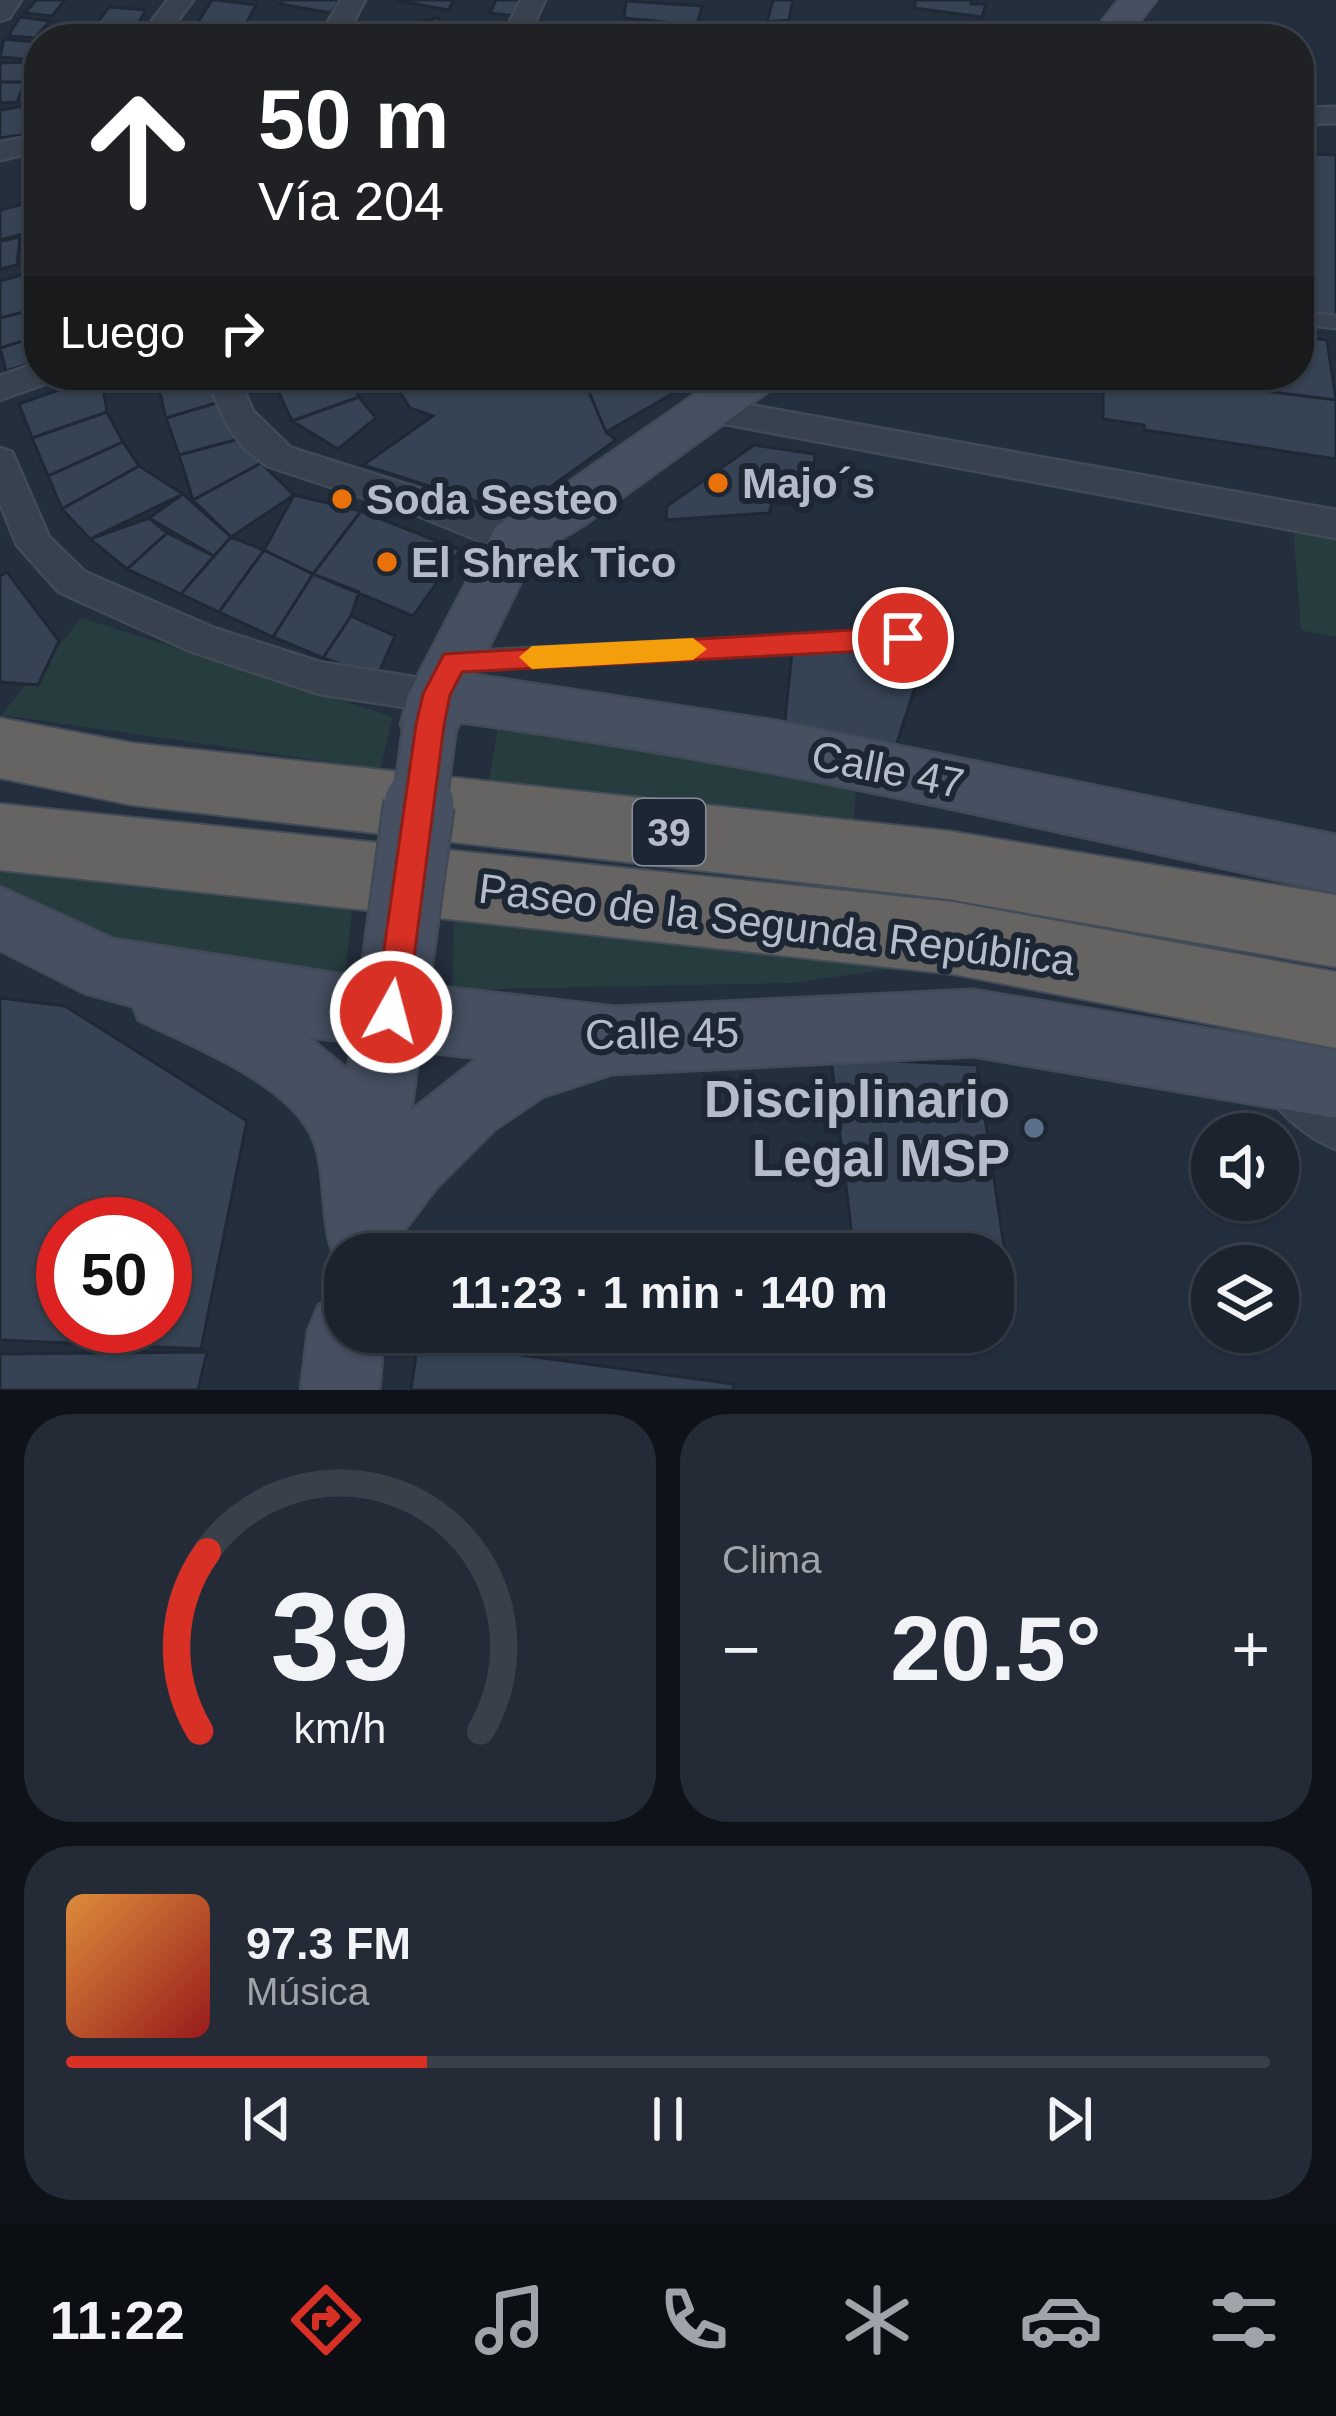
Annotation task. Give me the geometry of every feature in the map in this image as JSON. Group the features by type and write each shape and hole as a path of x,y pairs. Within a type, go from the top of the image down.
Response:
{"highway":[{"name":"Paseo de la Segunda República","path":"0,748 132,774 948,866 1336,931"},
{"name":"Paseo de la Segunda República","path":"0,837 953,938 1336,1010"}],"main road":[{"path":"1119,24 1138,0"},
{"path":"359,1233 440,694 515,541 737,390"},
{"name":"Calle 47","path":"440,694 550,708 863,762 1336,864"},
{"name":"Calle 45","path":"0,917 108,970 299,1003 393,999 615,1041 974,1023 1336,1084"},
{"path":"108,970 288,1062 331,1104 346,1131 357,1233"},
{"path":"363,1233 400,1170 467,1107 520,1070 615,1041"},
{"path":"340,1390 344,1353"}],"street":[{"path":"0,13 9,0"},
{"path":"163,24 181,0"},
{"path":"228,390 256,440 279,457 430,506 515,541"},
{"path":"710,410 1336,524"},
{"path":"0,461 34,545 72,582 203,640 319,678 440,694"},
{"path":"1265,1070 1336,1125"}],"lane":[{"path":"440,694 903,638"}],"green space":[{"path":"1293,527 1336,535 1336,637 1301,630"},
{"path":"82,618 393,717 380,769 1,715"},
{"path":"500,715 857,778 853,826 487,792"},
{"path":"0,857 354,894 344,981 111,942 0,887"},
{"path":"455,894 926,964 792,983 452,990"}],"building":[{"path":"36,0 65,0 52,16 25,13"},
{"path":"212,0 256,5 246,24 198,22"},
{"path":"284,0 340,0 331,13 280,4"},
{"path":"395,0 454,0 448,10"},
{"path":"496,0 522,0 515,16 490,13"},
{"path":"773,0 793,0 789,20 767,22"},
{"path":"916,0 986,4 982,17 914,8"},
{"path":"626,1 702,6 697,24 624,18"},
{"path":"109,7 146,10 138,24 96,24"},
{"path":"20,17 50,21 24,24 24,37 8,36"},
{"path":"438,18 441,24 408,24"},
{"path":"4,39 24,41 24,59 0,57"},
{"path":"24,62 24,82 0,82 0,63"},
{"path":"0,82 24,82 17,102 0,103"},
{"path":"24,106 24,135 0,138 0,110"},
{"path":"1314,154 1336,155 1336,317 1314,315"},
{"path":"24,204 24,234 0,240 0,210"},
{"path":"20,237 17,265 0,269 0,241"},
{"path":"24,274 24,312 0,318 0,281"},
{"path":"24,312 24,341 0,348 0,318"},
{"path":"1314,338 1327,340 1336,400 1256,390 1314,390"},
{"path":"24,341 24,366 6,371 0,348"},
{"path":"59,390 103,390 107,412 32,438 19,404"},
{"path":"159,390 218,390 223,401 166,418"},
{"path":"277,390 356,390 359,397 292,421"},
{"path":"399,390 588,390 606,432 616,440 514,513 363,465 433,416 410,408"},
{"path":"588,390 679,390 606,432"},
{"path":"1103,390 1256,390 1336,400 1336,459 1144,430 1144,425 1103,419"},
{"path":"359,397 376,418 338,449 292,421"},
{"path":"223,401 250,436 179,455 166,418"},
{"path":"107,412 123,442 48,476 32,438"},
{"path":"250,436 261,463 193,500 179,455"},
{"path":"123,442 139,466 62,509 48,476"},
{"path":"754,445 815,454 810,506 772,503 769,513 666,520 667,506"},
{"path":"261,463 294,495 231,537 193,500"},
{"path":"139,466 183,494 90,539 62,509"},
{"path":"183,494 231,537 214,556 149,518"},
{"path":"294,495 361,511 313,574 264,550"},
{"name":"El Shrek Tico","path":"361,511 460,550 413,616 313,574"},
{"path":"149,518 167,533 127,569 90,539"},
{"path":"167,533 214,556 181,594 127,569"},
{"path":"231,537 264,550 219,612 181,594"},
{"path":"264,550 313,574 273,637 219,612"},
{"path":"7,572 59,641 38,685 0,682 0,576"},
{"path":"313,574 359,592 351,616 323,658 273,637"},
{"path":"351,616 395,636 377,677 323,658"},
{"path":"927,651 896,746 784,729 792,652"},
{"path":"0,998 65,1006 247,1121 201,1349 192,1349 192,1197 36,1197 36,1342 0,1340"},
{"path":"831,1058 977,1065 1002,1233 852,1233"},
{"path":"207,1352 198,1390 0,1390 0,1354"},
{"path":"416,1353 506,1353 734,1384 733,1390 411,1390"}],"slow traffic":[{"path":"532,657 693,649"}],"place":[{"name":"Majo´s","path":"718,483"},
{"name":"Soda Sesteo","path":"342,499"},
{"name":"El Shrek Tico","path":"387,562"},
{"name":"Disciplinario Legal MSP","path":"1034,1128"}],"route":[{"path":"391,1012 430,725 437,694 454,662 903,638"}]}
